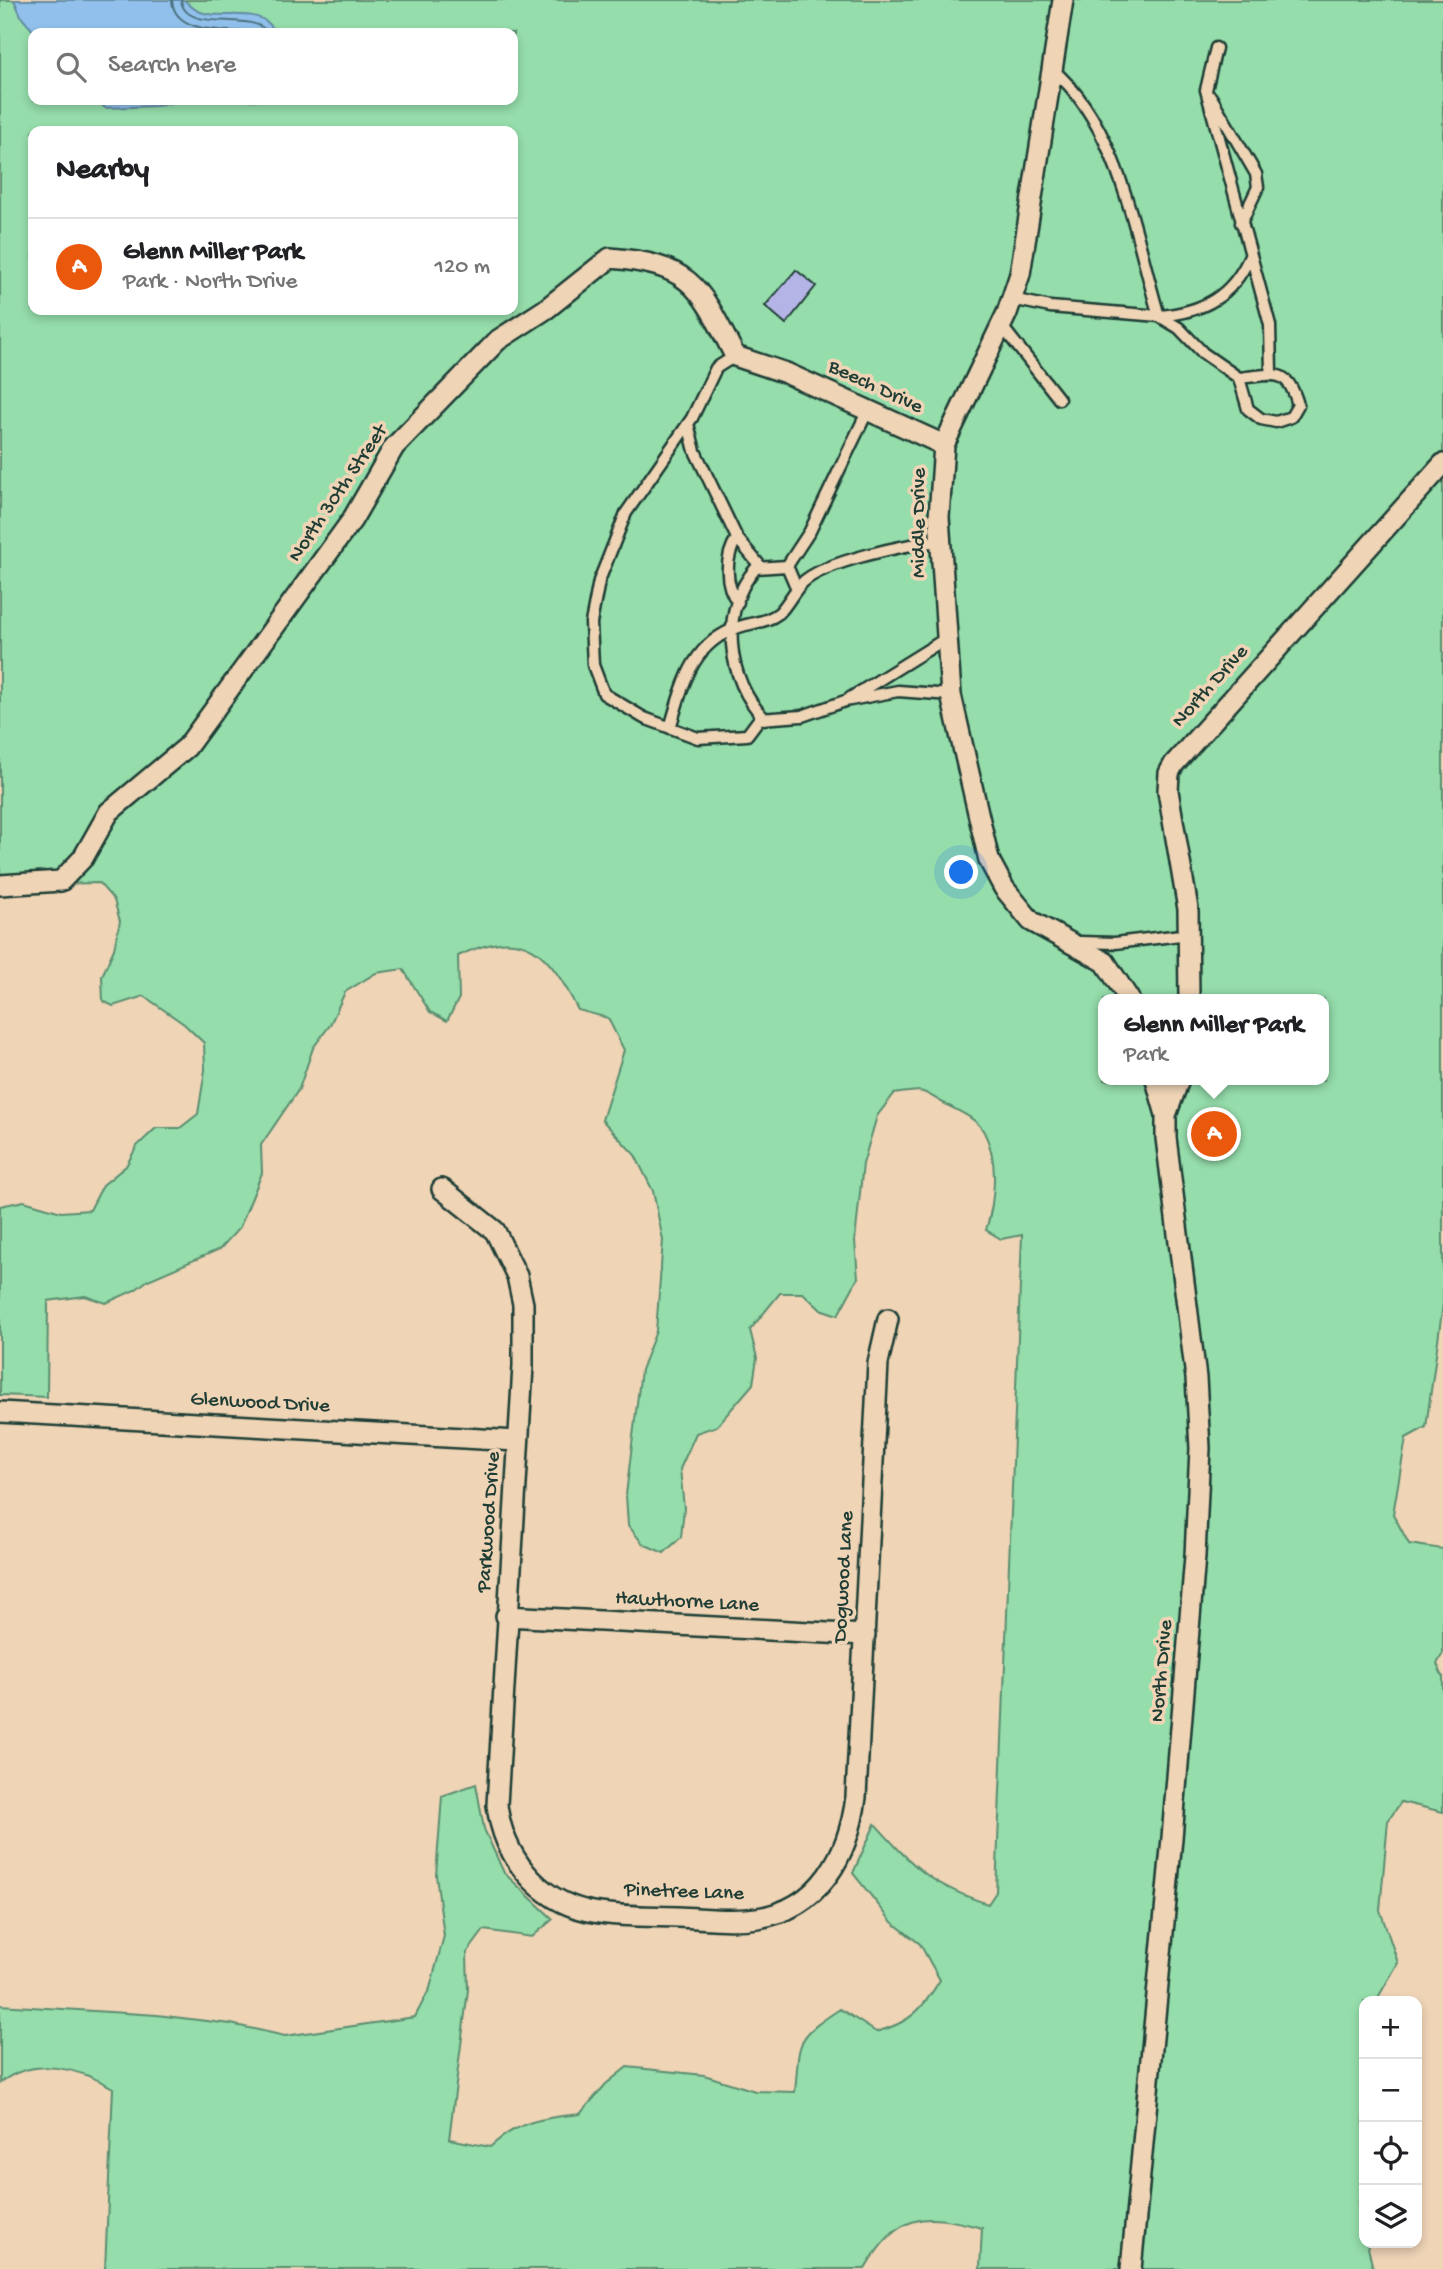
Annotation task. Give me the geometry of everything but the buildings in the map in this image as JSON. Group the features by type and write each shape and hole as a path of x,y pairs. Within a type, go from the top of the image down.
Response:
{"street":[{"name":"Middle Drive","path":"1063,0 1028,239 1012,299 944,445 940,541 945,639 951,695 989,860 1013,902 1031,921 1105,962 1126,994"},
{"name":"North 30th Street","path":"0,885 61,881 83,858 109,812 187,747 352,520 394,447 498,340 546,309 610,258 645,261 687,277 712,311 735,356"},
{"name":"Beech Drive","path":"735,356 786,373 944,445"},
{"name":"North Drive","path":"1189,994 1189,934 1184,869 1168,791 1169,773 1174,764 1443,464"},
{"path":"1158,1085 1167,1115"},
{"name":"North Drive","path":"1131,2269 1174,1811 1195,1556 1200,1448 1196,1378 1166,1138 1167,1115 1177,1085"},
{"name":"Parkwood Drive","path":"442,1189 495,1231 517,1276 523,1304 497,1805 499,1822 508,1845 532,1881"},
{"name":"Dogwood Lane","path":"849,1839 856,1797 878,1363 888,1319"},
{"name":"Glenwood Drive","path":"0,1412 517,1441"},
{"name":"Hawthorne Lane","path":"506,1616 865,1635"},
{"name":"Pinetree Lane","path":"532,1881 551,1895 588,1911 665,1917 761,1918 790,1908 814,1892 826,1879 849,1839"}],"lane":[{"path":"1216,48 1206,90 1270,325 1271,373"},
{"path":"1052,69 1082,97 1104,141 1124,195 1159,316 1179,328 1203,353 1239,378 1248,409 1261,419 1276,422 1291,417 1298,405 1294,390 1285,378 1271,373 1239,378"},
{"path":"1206,90 1256,174 1258,187 1241,223"},
{"path":"1012,299 1050,307 1159,316 1192,311 1213,303 1235,284 1250,256"},
{"path":"1001,324 1059,398"},
{"path":"735,356 716,368 688,424 626,513 599,581 591,623 593,665 604,694 644,718 698,738 747,735 759,719 802,716 845,701 898,691 951,695"},
{"path":"787,566 810,531 868,410"},
{"path":"688,424 695,450 737,538 761,567"},
{"path":"737,538 731,546 728,580 730,593 738,602"},
{"path":"670,727 680,688 701,649 730,631 761,623 779,612 803,581 827,569 892,548 940,541"},
{"path":"765,719 739,678 730,631 746,580 761,567 787,566"},
{"path":"787,566 797,589"},
{"path":"845,701 945,639"},
{"path":"1069,942 1115,943 1189,934"}],"green space":[{"path":"0,0 1443,0 1443,1304 1426,1427 1406,1438 1393,1514 1409,1544 1443,1549 1443,1653 1437,1664 1443,1677 1443,1812 1401,1802 1388,1821 1380,1910 1398,1963 1379,1996 1359,1996 1359,2248 1368,2248 1373,2269 980,2269 982,2228 927,2219 901,2227 877,2251 865,2269 105,2269 113,2088 86,2075 42,2067 13,2075 0,2083 0,2005 157,2015 231,2024 285,2036 415,2017 430,1988 444,1936 436,1875 442,1796 476,1784 484,1829 504,1873 553,1919 532,1937 484,1930 467,1953 468,1990 449,2139 490,2147 511,2131 531,2122 580,2114 606,2084 627,2067 704,2075 755,2091 795,2092 802,2042 814,2027 825,2019 840,2009 876,2032 906,2020 921,2007 940,1980 920,1944 892,1922 853,1873 875,1824 913,1864 937,1882 988,1904 996,1892 1022,1235 1001,1239 986,1230 992,1206 994,1168 989,1143 977,1123 924,1092 894,1094 877,1116 863,1164 855,1241 858,1278 838,1315 820,1309 803,1293 780,1293 750,1330 757,1358 753,1384 717,1426 696,1433 680,1469 684,1508 681,1537 664,1553 643,1544 628,1525 626,1495 641,1370 656,1331 663,1240 653,1191 635,1155 602,1120 624,1050 608,1018 578,1010 556,972 545,959 518,943 501,943 458,956 459,998 447,1021 430,1012 403,969 376,973 345,992 330,1025 313,1048 299,1089 261,1145 262,1173 240,1227 220,1249 148,1280 135,1290 106,1303 85,1296 48,1301 47,1397 0,1395 0,1206 24,1201 61,1212 90,1210 103,1185 126,1166 137,1146 156,1128 180,1128 198,1114 205,1070 204,1043 184,1024 144,996 113,1006 103,1001 102,976 114,949 120,921 114,900 99,883 0,885"}],"water":[{"path":"14,0 184,0 196,10 208,14 261,18 273,28 31,28 22,18"},
{"path":"102,105 161,105 157,106 105,108"}],"place":[{"name":"Glenn Miller Park","path":"1214,1134"}]}
